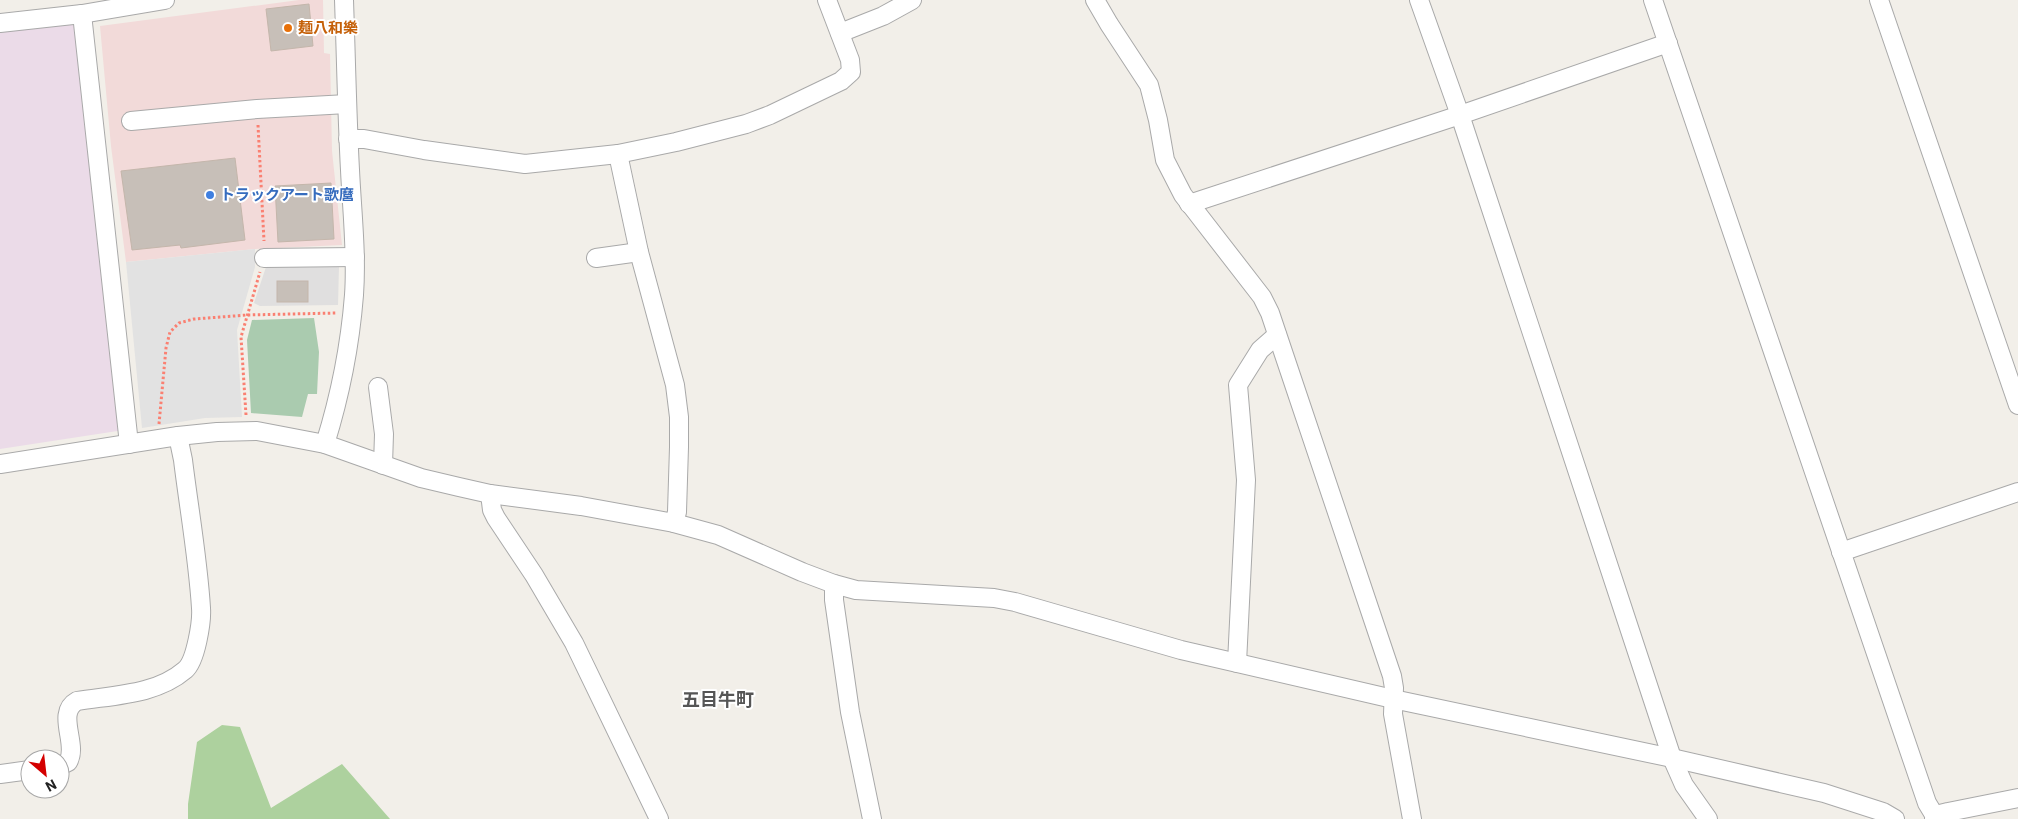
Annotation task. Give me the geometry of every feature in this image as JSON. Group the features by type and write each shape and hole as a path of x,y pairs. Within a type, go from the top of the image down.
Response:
{"street":[{"path":"0,23 82,14 165,0"},
{"path":"325,444 340,387 354,294 355,257 348,139 344,0"},
{"path":"348,139 525,164 618,154 676,142 746,124 795,105 841,81 851,72 851,66 827,0"},
{"path":"840,33 883,16 912,0"},
{"path":"1095,0 1108,24 1148,85 1158,120 1165,160 1189,204 1262,297 1277,335 1392,676 1394,688 1393,714 1412,819"},
{"path":"1419,0 1460,115 1672,758 1684,785 1708,819"},
{"path":"1653,0 1927,803 1935,818 1948,812 2018,798"},
{"path":"1880,0 2018,405"},
{"path":"82,14 129,444"},
{"path":"1189,204 1460,115 1668,43"},
{"path":"131,121 257,109 347,104"},
{"path":"618,154 639,252 675,385 679,417 679,447 677,512 674,524"},
{"path":"596,258 639,252"},
{"path":"264,258 355,257"},
{"path":"1238,663 1246,480 1238,385 1260,350 1277,335"},
{"path":"378,387 384,434 383,465"},
{"path":"0,464 178,436 218,432 257,432 325,444 421,478 490,494 581,506 674,524 718,535 834,584 877,592 994,598 1008,601 1181,650 1393,699 1672,758 1824,793 1883,812 1895,819"},
{"path":"70,757 68,713 71,704 77,701 149,690 184,671 191,661 198,637 201,609 184,460 178,436"},
{"path":"1841,552 2018,492"},
{"path":"490,494 492,510 496,518 534,575 574,644 659,819"},
{"path":"834,584 834,600 850,712 872,819"},
{"path":"0,774 20,771"}],"path":[{"path":"161,439 159,426 166,348 170,332 179,323 194,319 247,315 329,312 352,316"}],"shaded area":[{"path":"299,0 323,0 324,53 330,54 332,151 342,245 255,249 126,262 111,146 100,26"},
{"path":"77,22 124,430 0,449 0,31"},
{"path":"255,249 255,267 237,330 242,417 205,418 142,428 126,262"},
{"path":"273,264 339,266 338,305 260,306 254,303 266,267"}],"green space":[{"path":"314,318 319,352 317,394 308,394 302,417 251,413 247,340 252,320"},
{"path":"222,725 240,727 271,808 342,764 390,819 188,819 188,804 197,742"}],"building":[{"path":"309,4 313,46 271,51 266,9"},
{"path":"235,158 245,240 181,248 180,245 132,250 121,171"},
{"path":"331,183 334,239 278,242 275,186"},
{"path":"277,281 308,281 308,302 277,302"}],"place":[{"name":"麺八和樂","path":"288,28"},
{"name":"トラックアート歌麿","path":"210,195"}],"district":[{"name":"五目牛町","path":"718,699"}]}
